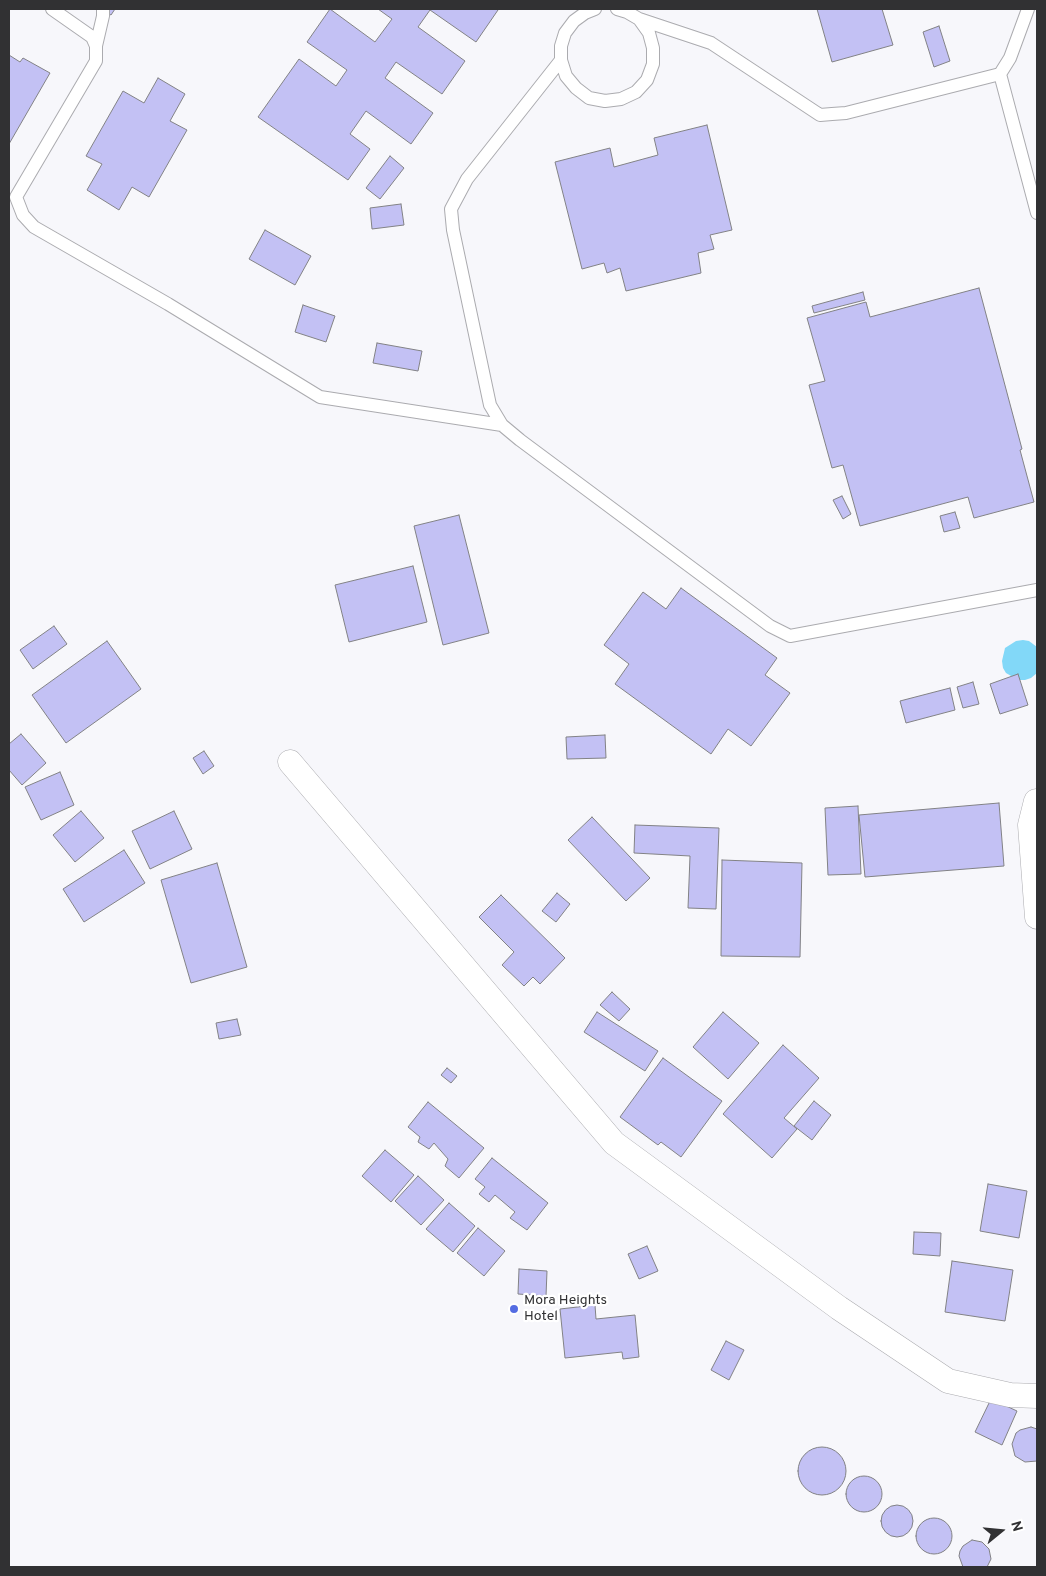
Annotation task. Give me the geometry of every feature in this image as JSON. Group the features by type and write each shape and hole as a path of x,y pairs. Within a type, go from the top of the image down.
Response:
{"street":[{"path":"290,762 614,1143 839,1308 948,1380 1010,1395 1037,1396"},
{"path":"1037,801 1030,825 1037,917"}],"lane":[{"path":"52,9 92,37 96,46"},
{"path":"103,9 96,46 96,61 16,197 23,214 34,227 168,304 320,397 502,425"},
{"path":"596,9 585,13 574,21 565,32 561,46 561,60 566,76 576,88 589,98 605,101 621,99 636,92 647,80 653,64 654,48 649,32 639,19"},
{"path":"617,9 639,19 711,43 820,115 846,113 1000,74 1010,58 1028,9"},
{"path":"561,60 467,179 451,209 453,230 490,405 502,425 770,626 790,636 1037,590"},
{"path":"1000,74 1037,213"}],"water":[{"path":"1016,641 1029,641 1037,647 1037,673 1031,678 1018,680 1006,673 1002,661 1005,648"}],"building":[{"path":"100,9 115,9 111,15"},
{"path":"330,9 375,42 392,19 378,9 498,10 476,42 430,10 418,27 465,61 442,94 396,62 385,78 433,113 411,144 366,111 350,134 370,149 348,180 258,117 299,59 336,86 347,70 307,42"},
{"path":"817,9 882,9 893,45 832,62"},
{"path":"939,26 950,61 934,67 923,32"},
{"path":"9,55 20,62 23,58 50,73 9,144"},
{"path":"158,78 185,94 170,121 187,130 149,197 132,187 119,210 87,190 102,164 86,156 123,91 144,103"},
{"path":"707,125 732,230 710,235 714,249 698,253 701,273 626,291 620,268 607,273 604,263 582,269 555,162 610,148 614,167 658,155 654,138"},
{"path":"390,156 404,168 380,199 366,188"},
{"path":"401,204 404,225 372,229 370,208"},
{"path":"265,230 311,256 295,285 249,259"},
{"path":"979,288 1022,449 1020,450 1034,502 974,518 968,497 860,526 843,465 832,468 809,385 825,381 807,318 866,302 870,317"},
{"path":"863,292 865,300 814,313 812,306"},
{"path":"303,305 335,316 326,342 295,332"},
{"path":"377,343 422,351 418,371 373,363"},
{"path":"842,496 851,514 843,519 833,500"},
{"path":"955,512 960,528 944,532 940,516"},
{"path":"459,515 489,633 443,645 414,526"},
{"path":"413,566 427,622 349,642 335,585"},
{"path":"681,588 777,658 765,675 790,693 751,746 728,729 711,754 615,684 629,664 604,645 643,592 666,609"},
{"path":"54,626 67,644 33,669 20,650"},
{"path":"107,641 141,689 66,743 32,695"},
{"path":"1018,674 1028,705 1000,714 990,684"},
{"path":"973,682 979,704 963,708 957,687"},
{"path":"950,688 955,710 906,723 900,701"},
{"path":"21,734 46,763 22,785 9,770 9,744"},
{"path":"605,735 606,758 567,759 566,737"},
{"path":"204,751 214,766 203,774 193,758"},
{"path":"60,772 74,805 41,820 25,787"},
{"path":"999,803 1004,866 865,877 859,815"},
{"path":"858,806 861,874 828,875 825,808"},
{"path":"81,811 104,838 75,862 53,835"},
{"path":"174,811 192,849 150,869 132,831"},
{"path":"592,817 650,878 626,901 568,840"},
{"path":"635,825 719,828 716,909 688,908 690,856 634,853"},
{"path":"124,850 145,883 84,922 63,889"},
{"path":"722,860 802,863 800,957 721,956"},
{"path":"217,863 247,967 191,983 161,880"},
{"path":"557,893 570,904 556,922 542,911"},
{"path":"501,895 565,958 540,984 533,977 524,986 502,965 514,952 479,917"},
{"path":"612,992 630,1009 619,1021 600,1005"},
{"path":"597,1012 658,1051 645,1071 584,1032"},
{"path":"723,1012 759,1043 728,1079 693,1047"},
{"path":"237,1019 241,1035 219,1039 216,1023"},
{"path":"783,1045 819,1078 784,1118 797,1129 772,1158 723,1114"},
{"path":"663,1058 722,1101 681,1157 661,1142 658,1145 620,1117"},
{"path":"447,1068 457,1076 451,1083 441,1075"},
{"path":"814,1101 831,1115 812,1140 794,1126"},
{"path":"428,1102 484,1148 459,1178 445,1166 448,1159 434,1143 429,1149 418,1142 420,1137 408,1127"},
{"path":"385,1150 414,1175 391,1202 362,1176"},
{"path":"492,1158 548,1203 527,1230 510,1218 515,1212 495,1195 489,1202 479,1194 485,1187 475,1179"},
{"path":"418,1176 444,1200 421,1225 395,1201"},
{"path":"988,1184 1027,1191 1019,1238 980,1231"},
{"path":"449,1203 475,1226 453,1252 426,1229"},
{"path":"478,1228 505,1251 484,1276 457,1253"},
{"path":"914,1232 941,1233 940,1256 913,1254"},
{"path":"647,1246 658,1271 639,1279 628,1254"},
{"path":"952,1261 1013,1270 1005,1321 945,1312"},
{"path":"519,1269 547,1271 546,1296 518,1294"},
{"path":"595,1305 596,1319 635,1315 639,1357 623,1359 622,1352 565,1358 560,1309"},
{"path":"726,1341 744,1350 729,1380 711,1370"},
{"path":"991,1399 1017,1411 1002,1445 975,1432"},
{"path":"1031,1427 1037,1429 1037,1461 1025,1462 1015,1456 1012,1444 1016,1433"},
{"path":"822,1447 831,1449 839,1454 844,1462 846,1471 844,1480 839,1488 831,1493 822,1495 813,1493 805,1488 800,1480 798,1471 800,1462 805,1454 813,1449"},
{"path":"864,1476 871,1477 877,1481 881,1487 881,1501 877,1507 871,1511 864,1512 857,1511 851,1507 847,1501 846,1494 847,1487 851,1481 857,1477"},
{"path":"897,1505 903,1506 908,1510 912,1515 912,1527 908,1532 903,1536 897,1537 891,1536 886,1532 882,1527 881,1521 882,1515 886,1510 891,1506"},
{"path":"934,1518 941,1519 947,1523 951,1529 951,1543 947,1549 941,1553 934,1554 927,1553 921,1549 917,1543 916,1536 917,1529 921,1523 927,1519"},
{"path":"972,1540 982,1542 989,1549 991,1559 987,1567 963,1567 959,1556 960,1551 963,1546"}],"place":[{"name":"Mora Heights Hotel","path":"514,1309"}]}
